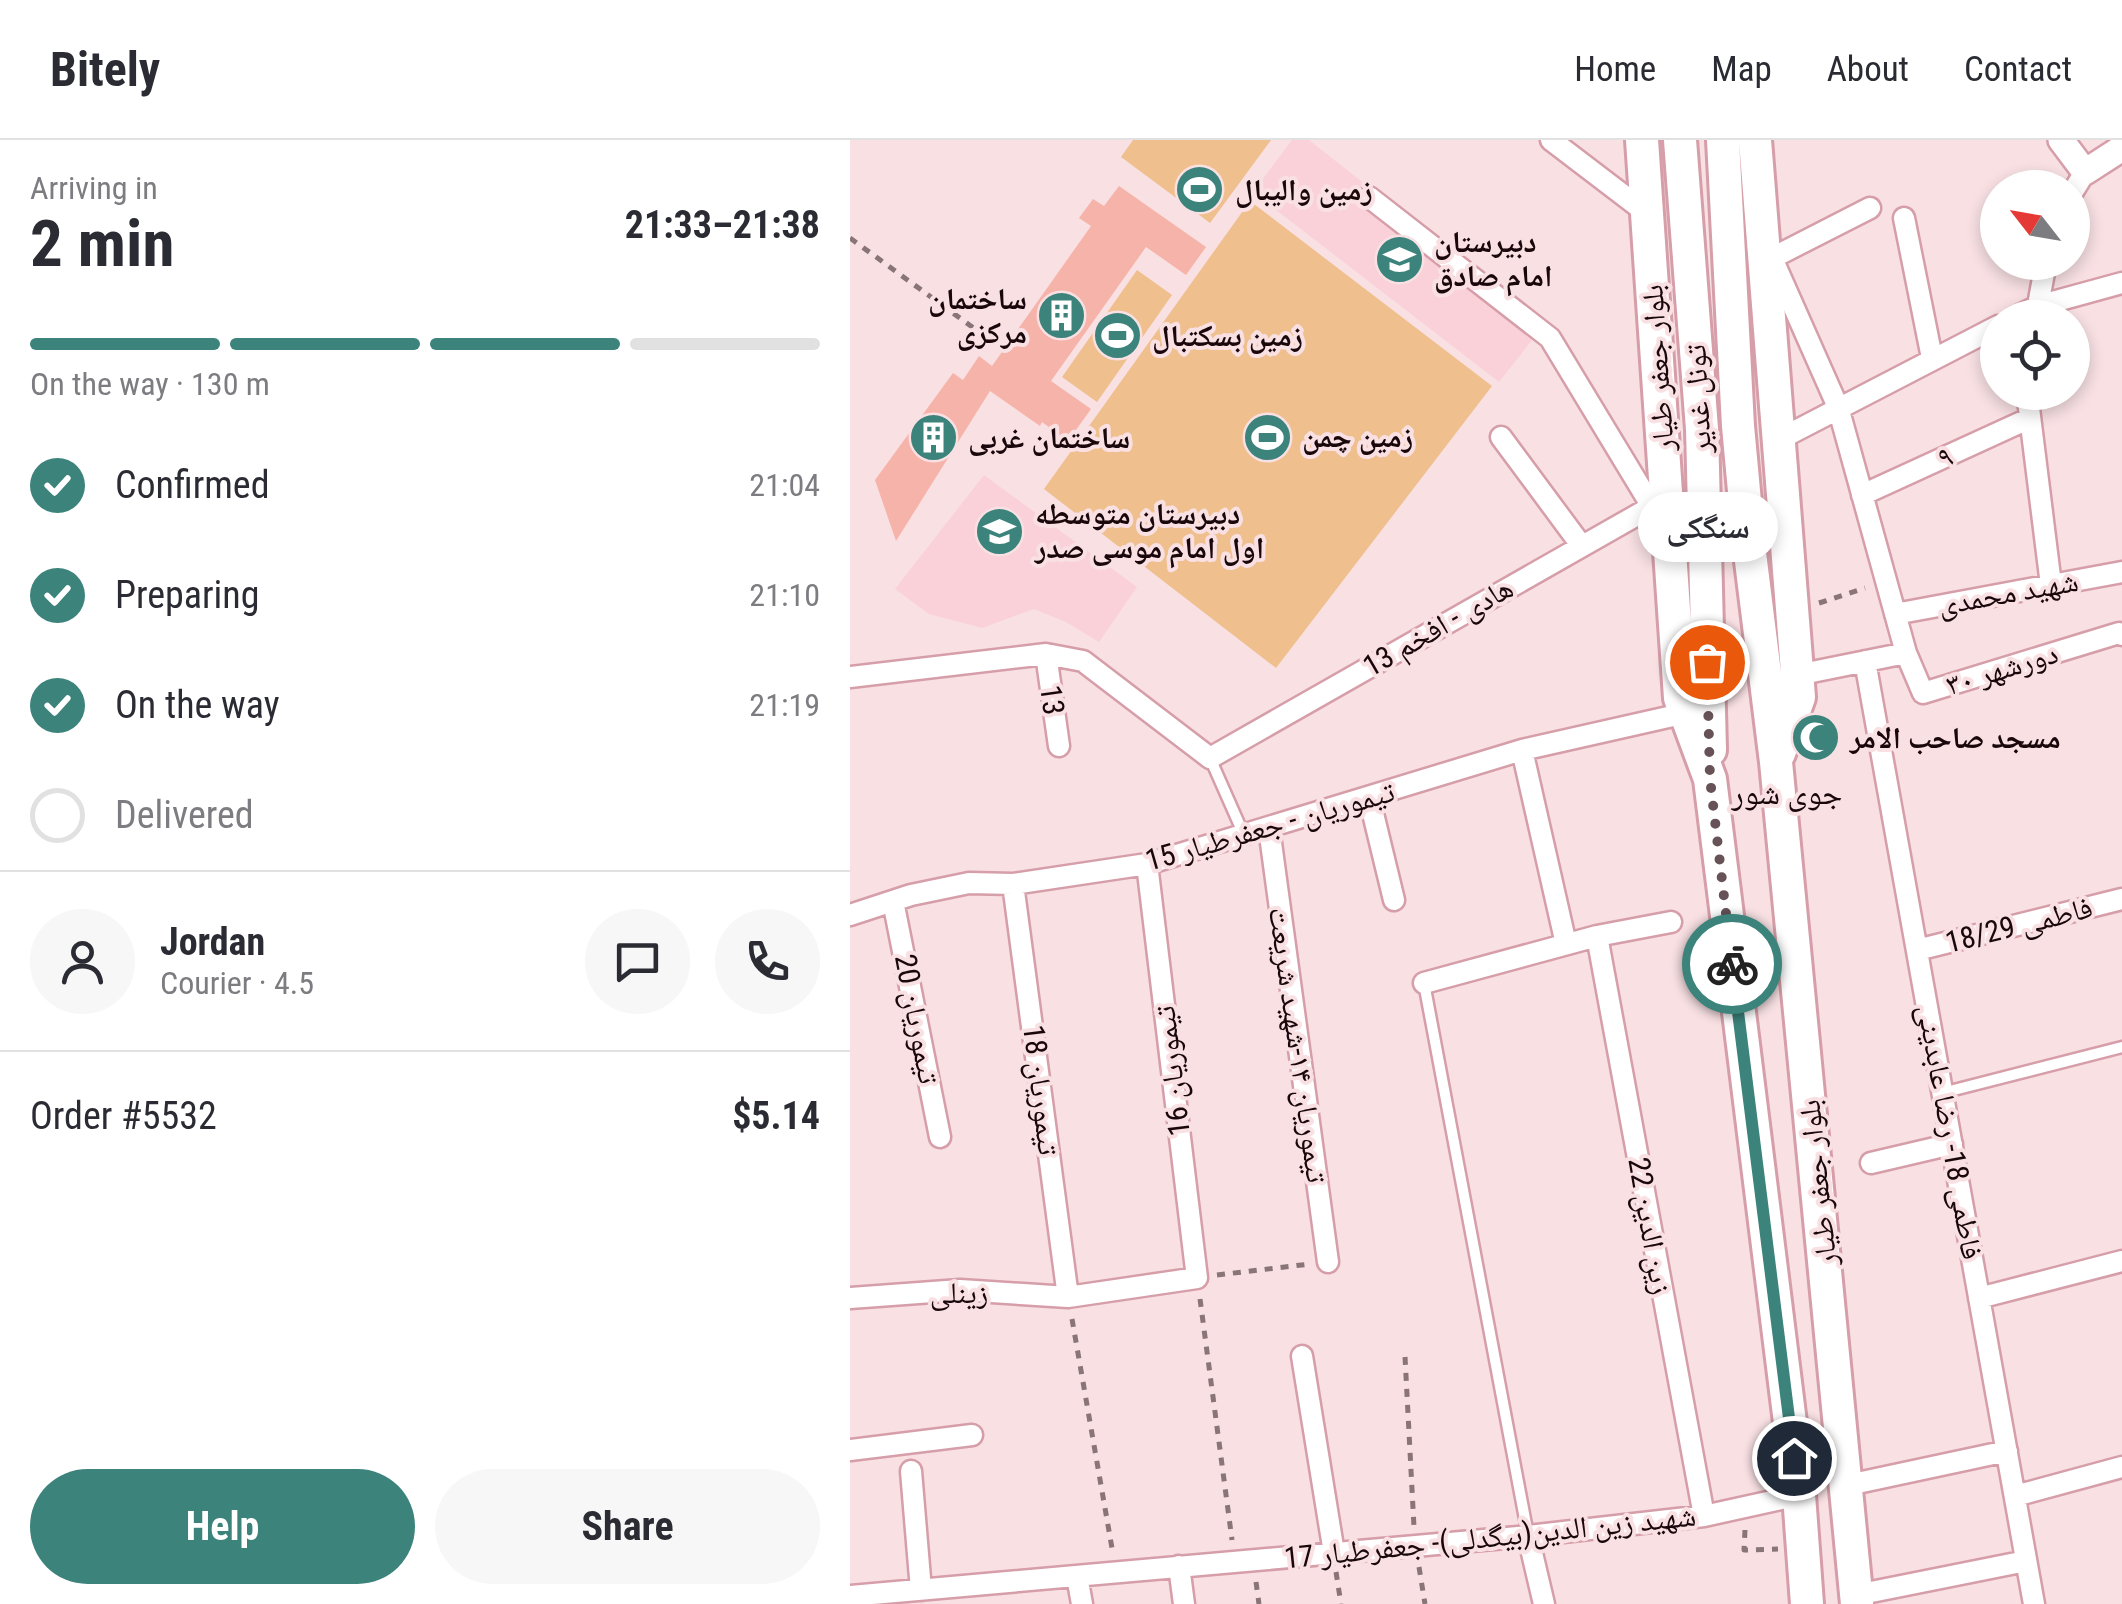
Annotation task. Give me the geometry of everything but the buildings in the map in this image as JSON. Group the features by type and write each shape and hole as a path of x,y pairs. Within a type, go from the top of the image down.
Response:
{"main road":[{"name":"بلوار جعفر طیار","path":"1642,140 1659,501 1680,698 1710,779 1799,1495 1807,1604"},
{"name":"تونل غدیر","path":"1680,140 1702,429 1710,779"},
{"name":"تونل غدیر","path":"1723,140 1738,426 1749,545"},
{"name":"بلوار جعفر طیار","path":"1755,140 1799,697 1776,762"},
{"name":"بلوار جعفر طیار","path":"1749,545 1776,762 1856,1600"},
{"path":"1799,1495 1848,1485"}],"street":[{"path":"1552,140 1648,214"},
{"path":"2061,140 2074,170"},
{"path":"2090,174 2122,148"},
{"path":"1369,197 1550,338 1659,501"},
{"path":"1797,675 1906,653 1838,407 1772,258 1870,208"},
{"path":"1904,218 1932,358"},
{"path":"2071,300 2122,282"},
{"path":"1778,440 1980,335"},
{"path":"2028,410 2051,585"},
{"name":"۹","path":"1862,495 2028,420"},
{"path":"1502,436 1581,544"},
{"name":"هادی - افخم 13","path":"1210,758 1659,501"},
{"name":"شهید محمدی","path":"1895,614 2122,572"},
{"name":"دورشهر ۳۰","path":"1906,653 1923,693 2122,635"},
{"path":"850,677 1046,654 1082,661 1210,758"},
{"name":"13","path":"1046,654 1058,746"},
{"name":"فاطمی 18- رضا عابدینی","path":"1865,661 2034,1604"},
{"name":"تیموریان - جعفرطیار 15","path":"850,915 969,883 1014,884 1147,864 1522,750 1686,713"},
{"path":"1522,750 1566,944"},
{"path":"1369,797 1394,900"},
{"name":"تیموریان ۱۴-شهید شریعت","path":"1269,828 1328,1262"},
{"name":"تیموریان 16","path":"1147,864 1197,1278"},
{"name":"تیموریان 18","path":"1014,884 1068,1297"},
{"name":"فاطمی 18/29","path":"1917,950 2122,899"},
{"name":"تیموریان 20","path":"893,901 940,1137"},
{"path":"1424,983 1596,936 1671,922"},
{"name":"زین الدین 22","path":"1596,936 1704,1516"},
{"path":"1871,1163 1952,1144"},
{"path":"1979,1298 2122,1261"},
{"name":"زینلی","path":"850,1298 960,1290 1068,1297 1197,1278"},
{"path":"1302,1356 1334,1553"},
{"path":"850,1450 972,1435"},
{"path":"1848,1485 2007,1451"},
{"path":"2015,1496 2122,1468"},
{"path":"911,1472 934,1594"},
{"name":"شهید زین الدین(بیگدلی)- جعفرطیار 17","path":"850,1596 934,1594 1116,1572 1528,1536 1704,1516 1799,1495"},
{"path":"1528,1536 1544,1604"},
{"path":"1856,1600 2026,1560"},
{"path":"1179,1566 1184,1604"},
{"path":"1076,1576 1082,1604"}],"lane":[{"path":"1210,758 1244,835"},
{"path":"1424,983 1528,1536"},
{"path":"1942,1093 2122,1047"}],"path":[{"path":"850,238 990,340"},
{"path":"1792,610 1886,582"},
{"path":"1235,1562 1197,1278 1328,1262"},
{"path":"1068,1297 1116,1572"},
{"path":"1404,1357 1416,1546 1425,1604"},
{"path":"1334,1553 1341,1604"}],"shaded area":[{"name":"زمین والیبال","path":"1133,140 1271,140 1210,223 1121,157"},
{"name":"دبیرستان امام صادق","path":"1292,140 1309,140 1544,325 1499,382 1253,192"},
{"name":"زمین چمن","path":"1250,201 1492,386 1276,668 1044,489"},
{"name":"زمین بسکتبال","path":"1137,270 1172,295 1097,402 1062,377"},
{"name":"دبیرستان متوسطه اول امام موسی صدر","path":"984,475 1137,587 1099,642 1034,609 982,628 929,614 895,589"}],"way so far":[{"path":"1707,662 1710,779 1732,964"}],"place":[{"name":"زمین والیبال","path":"1200,190"},
{"name":"دبیرستان امام صادق","path":"1399,259"},
{"name":"ساختمان مرکزی","path":"1062,316"},
{"name":"زمین بسکتبال","path":"1117,336"},
{"name":"زمین چمن","path":"1267,437"},
{"name":"ساختمان غربی","path":"933,438"},
{"name":"دبیرستان متوسطه اول امام موسی صدر","path":"1000,531"},
{"name":"سنگکی","path":"1707,662"},
{"name":"مسجد صاحب الامر","path":"1815,738"}],"district":[{"name":"جوی شور","path":"1787,793"}],"route":[{"path":"1732,964 1794,1458"}]}
